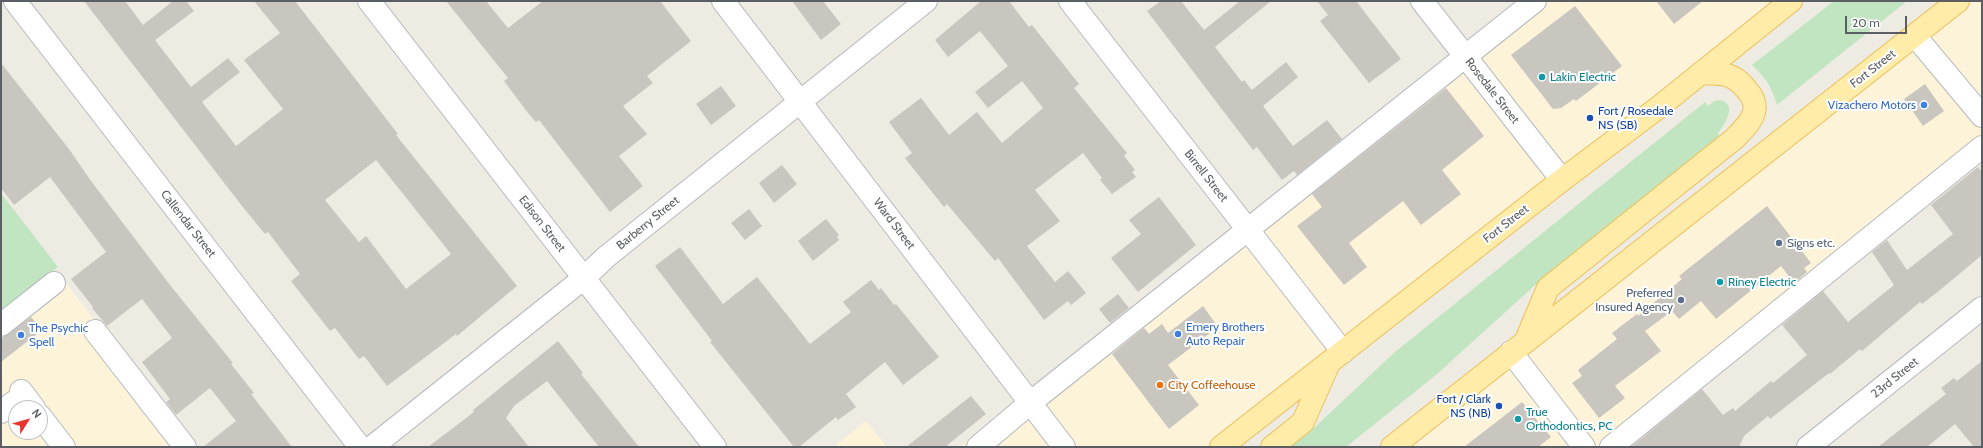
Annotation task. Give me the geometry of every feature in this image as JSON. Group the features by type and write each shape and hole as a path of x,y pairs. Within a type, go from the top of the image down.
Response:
{"main road":[{"name":"Fort Street","path":"1392,447 1518,346 1958,1"},
{"name":"Fort Street","path":"1222,447 1562,180 1701,73 1784,3"},
{"path":"1518,346 1548,288 1734,139 1749,124 1756,107 1752,95 1738,80 1725,74 1701,73"},
{"path":"1272,447 1303,422 1337,356"}],"street":[{"name":"Callendar Street","path":"15,1 360,447"},
{"name":"Edison Street","path":"369,1 715,447"},
{"name":"Ward Street","path":"723,1 1064,447"},
{"name":"Barberry Street","path":"372,447 584,278 606,257 926,1"},
{"name":"Birrell Street","path":"1070,1 1248,230 1337,356"},
{"name":"Rosedale Street","path":"1422,1 1562,180"},
{"path":"992,443 1030,403 1535,1"},
{"path":"1915,36 1982,116"},
{"path":"1611,447 1982,148"},
{"path":"1,325 54,283"},
{"name":"23rd Street","path":"1808,447 1982,308"},
{"path":"95,331 184,447"},
{"path":"1518,346 1584,447"},
{"path":"48,426 64,447"}],"shaded area":[{"path":"1535,1 1778,1 1221,447 959,447 1023,395"},
{"path":"1958,1 1982,1 1982,147 1611,447 1392,447"},
{"path":"1,199 192,447 1,447"},
{"path":"866,421 887,447 833,447"}],"green space":[{"path":"1834,1 1907,1 1777,105 1768,83 1752,65"},
{"path":"1720,100 1725,102 1729,110 1724,125 1718,133 1720,137 1533,287 1437,374 1346,447 1290,447 1316,426 1395,352 1705,102 1708,106 1714,101"},
{"path":"1,193 58,267 1,313"}],"building":[{"path":"84,1 125,1 143,25 173,1 186,1 194,11 155,40 191,87 228,58 240,72 202,102 236,146 283,109 244,60 280,33 254,1 295,1 398,134 396,135 517,286 457,336 456,334 387,386 364,356 359,359 335,328 330,331 291,281 300,274 268,232 265,234","holes":["376,160 451,254 406,289 366,236 359,242 325,200"]},
{"path":"446,1 486,1 508,28 543,1 660,1 691,41 647,76 653,83 623,106 647,134 619,156 643,186 610,212 539,120 536,122 528,113 504,81 508,78"},
{"path":"792,1 823,1 841,24 821,40"},
{"path":"981,1 1009,1 1029,27 1032,25 1079,84 1074,88 1127,153 1124,156 1135,170 1132,172 1136,177 1112,194 1100,180 1102,178 1083,153 1035,190 1060,221 1027,246 1055,282 1068,271 1086,293 1071,305 1068,301 1044,320 998,258 995,261 947,204 944,207 905,158 912,153 889,122 921,98 949,135 977,112 1002,143 1043,108 1022,81 988,108 975,92 1008,66 980,31 948,57 935,40"},
{"path":"1161,1 1181,1 1204,30 1240,1 1271,1 1215,47 1242,82 1244,80 1252,90 1286,62 1298,77 1263,106 1293,146 1327,120 1342,139 1297,175 1294,171 1282,180 1257,147 1253,150 1147,11"},
{"path":"1317,1 1356,1 1401,59 1369,83 1320,21 1328,15"},
{"path":"1656,1 1703,1 1674,24"},
{"path":"1575,6 1622,66 1576,101 1574,99 1561,108 1553,109 1511,55"},
{"path":"1,63 69,149 91,181 170,285 233,363 231,364 254,393 251,394 292,447 203,447 236,421 210,388 176,415 166,402 170,399 142,362 172,338 142,299 107,326 92,308 93,307 71,279 106,252 50,177 14,205 1,188"},
{"name":"Vizachero Motors","path":"1925,84 1944,111 1923,126 1904,99"},
{"path":"721,86 736,106 711,125 696,104"},
{"path":"1446,88 1484,136 1442,170 1461,194 1421,225 1403,201 1349,243 1367,267 1344,285 1297,226 1322,207 1312,194"},
{"path":"782,165 797,184 774,203 759,183"},
{"path":"1978,167 1982,172 1982,255 1940,290 1922,304 1920,302 1862,351 1860,349 1830,374 1829,373 1770,419 1768,416 1744,436 1739,447 1631,447 1702,389 1723,415 1733,408 1735,411 1771,381 1773,383 1807,355 1782,325 1823,291 1848,322 1894,285 1872,252 1887,240 1907,270 1953,234 1931,205"},
{"path":"1159,197 1196,245 1138,292 1111,258 1141,234 1129,220"},
{"path":"1767,206 1811,263 1804,268 1807,272 1794,283 1781,266 1716,319 1701,301 1679,319 1672,311 1645,331 1661,351 1615,386 1625,398 1599,418 1572,383 1582,376 1578,370 1617,339 1612,333 1637,314 1638,316 1682,279 1679,276"},
{"path":"749,209 762,226 745,240 731,223"},
{"path":"826,219 839,235 837,237 839,240 813,261 798,241"},
{"path":"680,247 723,304 757,277 810,344 851,312 843,302 871,280 879,290 881,288 894,305 896,304 939,357 903,385 885,362 846,394 856,407 838,420 836,417 799,447 794,447 710,342 712,341 655,266"},
{"path":"1118,294 1129,308 1110,323 1099,309"},
{"name":"City Coffeehouse","path":"1203,306 1218,327 1168,365 1199,405 1169,429 1112,354 1144,328 1149,334 1162,324 1168,333"},
{"name":"The Psychic Spell","path":"31,317 42,330 1,362 1,339"},
{"path":"558,341 583,373 581,374 639,447 599,447 547,381 514,406 506,418 529,447 428,447 474,412 473,410"},
{"path":"1982,361 1982,447 1974,447 1955,424 1927,447 1878,447 1946,394 1941,388 1954,378 1957,381"},
{"path":"971,396 986,414 945,447 906,447"},
{"name":"True Orthodontics, PC","path":"1522,402 1551,437 1538,447 1464,447"}],"place":[{"name":"Lakin Electric","path":"1542,77"},
{"name":"Vizachero Motors","path":"1924,105"},
{"name":"Fort / Rosedale NS (SB)","path":"1590,118"},
{"name":"Signs etc.","path":"1779,243"},
{"name":"Riney Electric","path":"1720,282"},
{"name":"Preferred Insured Agency","path":"1681,300"},
{"name":"Emery Brothers Auto Repair","path":"1178,334"},
{"name":"The Psychic Spell","path":"21,335"},
{"name":"City Coffeehouse","path":"1160,385"},
{"name":"Fort / Clark NS (NB)","path":"1499,406"},
{"name":"True Orthodontics, PC","path":"1518,419"}]}
